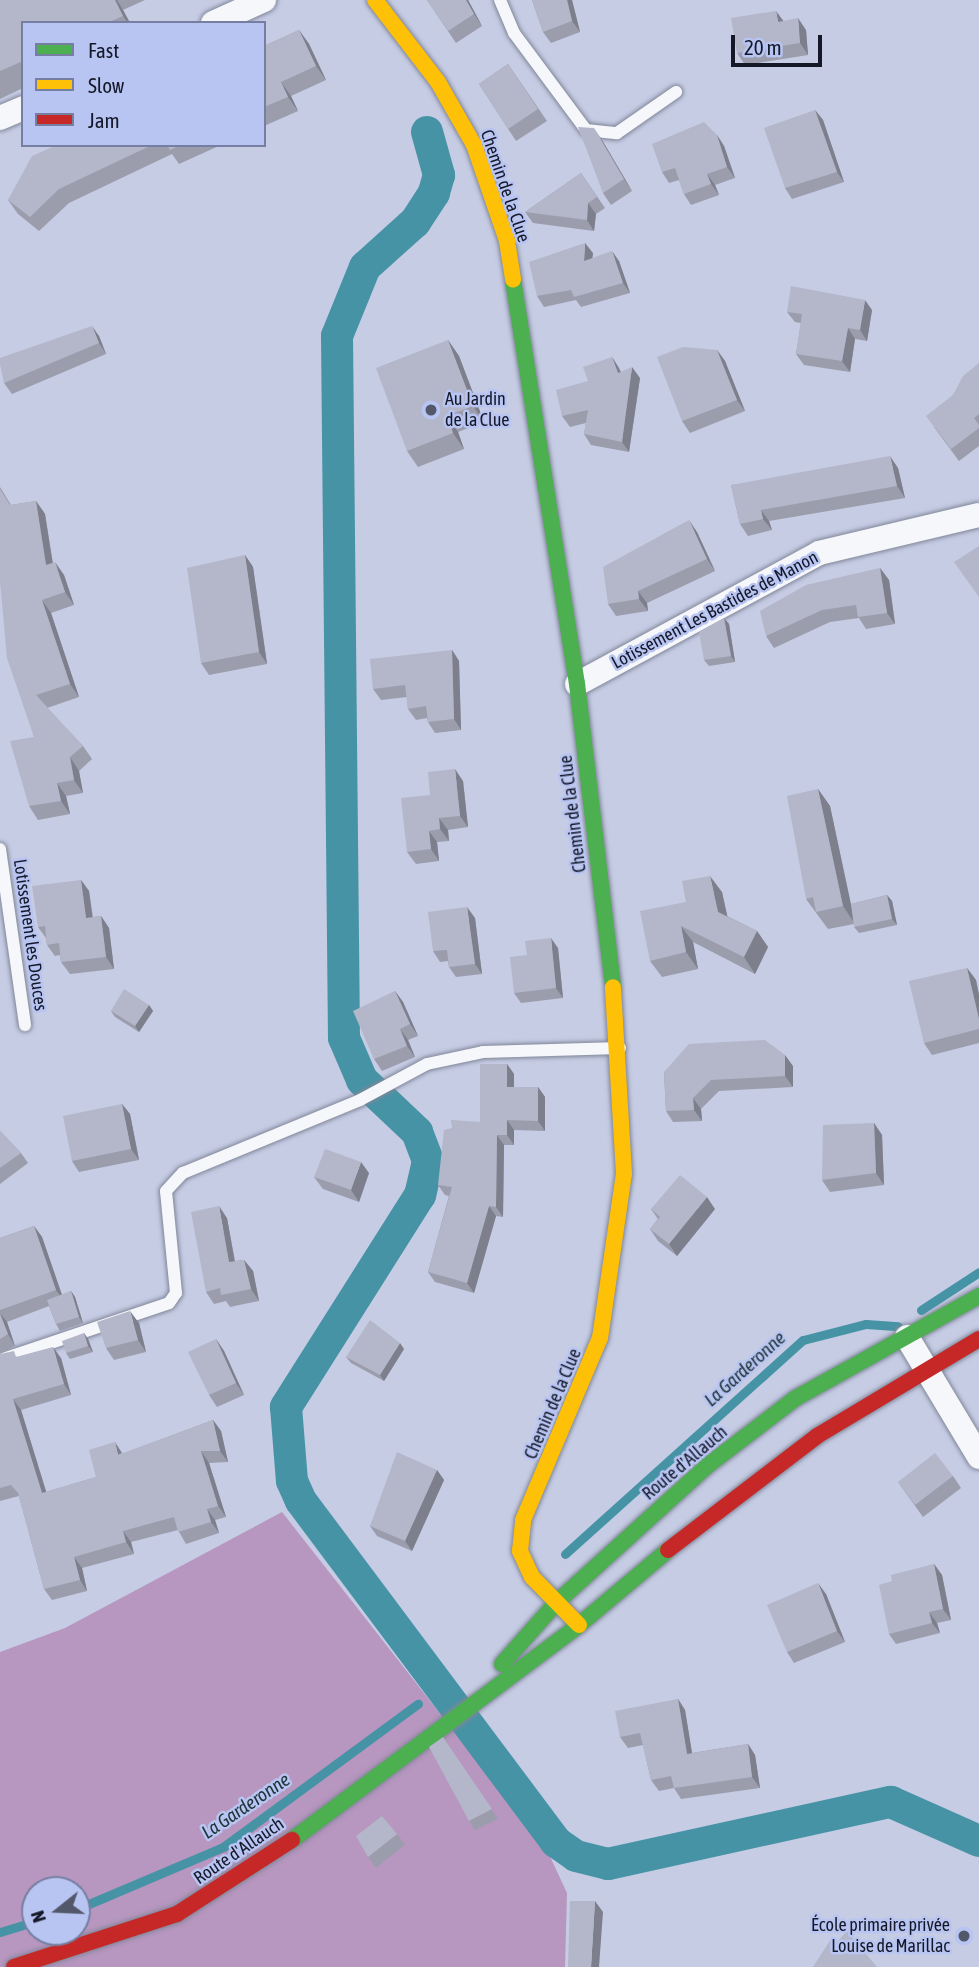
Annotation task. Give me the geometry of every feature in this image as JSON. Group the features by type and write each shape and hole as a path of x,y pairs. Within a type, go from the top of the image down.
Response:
{"main road":[{"name":"Chemin de la Clue","path":"374,0 438,82 474,145 507,241 577,684 620,1048 624,1174 600,1338 523,1520 520,1551 532,1577 579,1625"},
{"name":"Route d'Allauch","path":"457,1713 557,1602 707,1466 796,1398 979,1296"},
{"name":"Route d'Allauch","path":"14,1967 177,1914 283,1847 457,1713 579,1625 734,1496 817,1436 979,1339"}],"street":[{"path":"218,21 264,0"},
{"path":"0,118 21,109"},
{"name":"Lotissement Les Bastides de Manon","path":"577,684 819,553 979,515"},
{"path":"907,1337 979,1457"}],"lane":[{"path":"500,0 514,33 586,130 617,133 676,92"},
{"name":"Lotissement les Douces","path":"0,849 25,1025"},
{"path":"0,1360 169,1303 176,1293 166,1191 183,1173 360,1100 427,1064 483,1052 620,1048"}],"shaded area":[{"path":"282,1512 547,1850 567,1893 565,1967 0,1967 0,1652 65,1628"}],"building":[{"path":"0,0 115,0 123,16 112,21 21,21 21,62 0,71"},
{"path":"427,0 466,0 474,14 448,31"},
{"path":"532,0 567,0 572,21 543,32"},
{"path":"776,11 778,22 798,18 800,43 737,53 731,18"},
{"path":"299,30 316,66 281,82 288,97 266,106 266,45"},
{"path":"508,64 538,109 508,129 479,84"},
{"path":"815,110 837,172 785,188 764,128"},
{"path":"704,122 717,135 727,167 707,174 711,184 684,194 675,168 662,172 652,144"},
{"path":"578,127 594,128 624,179 603,193"},
{"path":"52,147 148,147 59,189 30,217 8,200 32,156"},
{"path":"581,173 597,197 588,203 587,220 525,212"},
{"path":"585,243 584,261 612,251 623,283 574,297 571,290 537,296 529,262"},
{"path":"791,286 865,300 860,330 848,328 842,361 796,354 802,314 787,312"},
{"path":"92,326 99,343 4,383 0,358"},
{"path":"448,340 473,406 447,416 453,433 407,451 376,368"},
{"path":"683,347 717,350 737,400 682,421 657,357"},
{"path":"612,357 618,373 632,367 622,442 584,434 588,410 562,416 556,390 588,381 583,367"},
{"path":"979,363 979,414 974,418 979,428 951,449 926,416 953,395 963,376"},
{"path":"890,456 897,486 761,510 763,519 740,524 731,485"},
{"path":"0,489 10,505 36,501 46,565 55,562 65,592 42,600 70,684 36,695 83,746 70,757 74,780 57,783 61,801 29,806 10,741 34,737 7,658 0,581"},
{"path":"689,520 707,559 638,591 639,599 608,604 603,567"},
{"path":"979,546 979,597 954,562"},
{"path":"245,555 259,652 201,663 187,568"},
{"path":"880,568 887,613 858,617 856,605 822,610 766,636 760,611 806,585"},
{"path":"724,618 731,656 704,660 699,632"},
{"path":"452,650 454,719 428,722 426,706 408,709 405,685 373,689 370,659"},
{"path":"455,769 460,816 439,818 440,829 429,831 431,849 407,852 401,798 430,795 428,772"},
{"path":"818,789 843,906 816,912 813,897 806,899 787,796"},
{"path":"710,876 718,912 757,931 744,957 681,926 686,952 650,961 640,911 686,902 682,881"},
{"path":"81,880 86,918 101,916 106,957 61,962 59,943 47,945 45,926 38,927 32,886"},
{"path":"887,895 892,919 854,927 851,904"},
{"path":"467,907 475,964 449,967 447,950 433,951 428,912"},
{"path":"551,938 556,988 514,993 510,957 527,955 525,941"},
{"path":"967,968 979,1029 924,1043 909,981"},
{"path":"124,989 149,1005 135,1026 111,1011"},
{"path":"395,991 410,1024 400,1029 407,1046 374,1059 353,1011"},
{"path":"765,1040 785,1055 785,1076 711,1080 693,1098 694,1110 666,1111 664,1072 689,1044"},
{"path":"480,1064 507,1064 507,1087 538,1087 538,1121 507,1120 507,1135 497,1135 496,1207 489,1206 467,1283 428,1272 452,1187 438,1185 444,1130 452,1128 451,1120 480,1122"},
{"path":"122,1104 131,1149 72,1161 63,1116"},
{"path":"874,1123 876,1173 822,1180 823,1125"},
{"path":"0,1131 21,1153 0,1168"},
{"path":"325,1149 361,1162 351,1190 314,1177"},
{"path":"680,1175 707,1197 669,1244 650,1229 660,1217 651,1209"},
{"path":"219,1206 229,1262 244,1260 251,1289 221,1295 220,1288 206,1292 191,1212"},
{"path":"34,1226 56,1290 0,1310 0,1238"},
{"path":"71,1291 79,1317 56,1324 47,1300"},
{"path":"130,1311 138,1340 106,1348 97,1322"},
{"path":"0,1314 8,1334 0,1339"},
{"path":"370,1320 400,1343 380,1375 346,1357"},
{"path":"84,1333 88,1346 66,1353 62,1341"},
{"path":"216,1339 236,1383 209,1395 188,1352"},
{"path":"53,1347 64,1384 13,1399 42,1493 96,1477 89,1450 115,1442 118,1455 213,1420 220,1451 201,1451 218,1506 207,1509 211,1522 178,1532 174,1517 123,1531 126,1542 74,1557 80,1580 44,1589 18,1493 11,1485 0,1488 0,1354 14,1351 16,1357"},
{"path":"397,1452 437,1470 405,1541 370,1526"},
{"path":"935,1453 953,1476 915,1505 898,1482"},
{"path":"934,1564 943,1609 929,1612 932,1623 889,1634 879,1585 892,1581 891,1575"},
{"path":"818,1583 837,1631 787,1652 767,1605"},
{"path":"678,1699 687,1754 748,1744 752,1777 674,1788 671,1776 651,1780 640,1733 620,1737 615,1711"},
{"path":"443,1737 492,1809 469,1821 429,1747"},
{"path":"382,1816 397,1834 368,1857 356,1836"},
{"path":"570,1901 595,1901 591,1967 568,1967"},
{"path":"847,1931 877,1967 813,1967 831,1939 837,1942"}],"waterway":[{"path":"427,132 439,175 434,193 415,222 365,267 337,336 344,1038 362,1080 417,1132 428,1161 420,1195 286,1407 292,1481 301,1501 556,1842 576,1856 608,1864 891,1802 979,1841"},
{"name":"La Garderonne","path":"921,1310 979,1272"},
{"name":"La Garderonne","path":"565,1554 803,1340 866,1324 898,1326"},
{"name":"La Garderonne","path":"91,1903 223,1847 418,1704"},
{"name":"La Garderonne","path":"0,1932 21,1925"}],"traffic: fast":[{"path":"513,280 577,684 613,987"},
{"path":"502,1664 557,1602 707,1466 796,1398 979,1296"},
{"path":"292,1840 579,1625 668,1550"}],"traffic: slow":[{"path":"375,0 438,82 474,145 507,241 513,280"},
{"path":"579,1625 532,1577 520,1551 523,1520 600,1338 624,1174 613,987"}],"traffic: jam":[{"path":"668,1550 817,1436 979,1339"},
{"path":"14,1967 177,1914 292,1840"}],"place":[{"name":"Au Jardin de la Clue","path":"431,410"},
{"name":"École primaire privée Louise de Marillac","path":"964,1936"}]}
